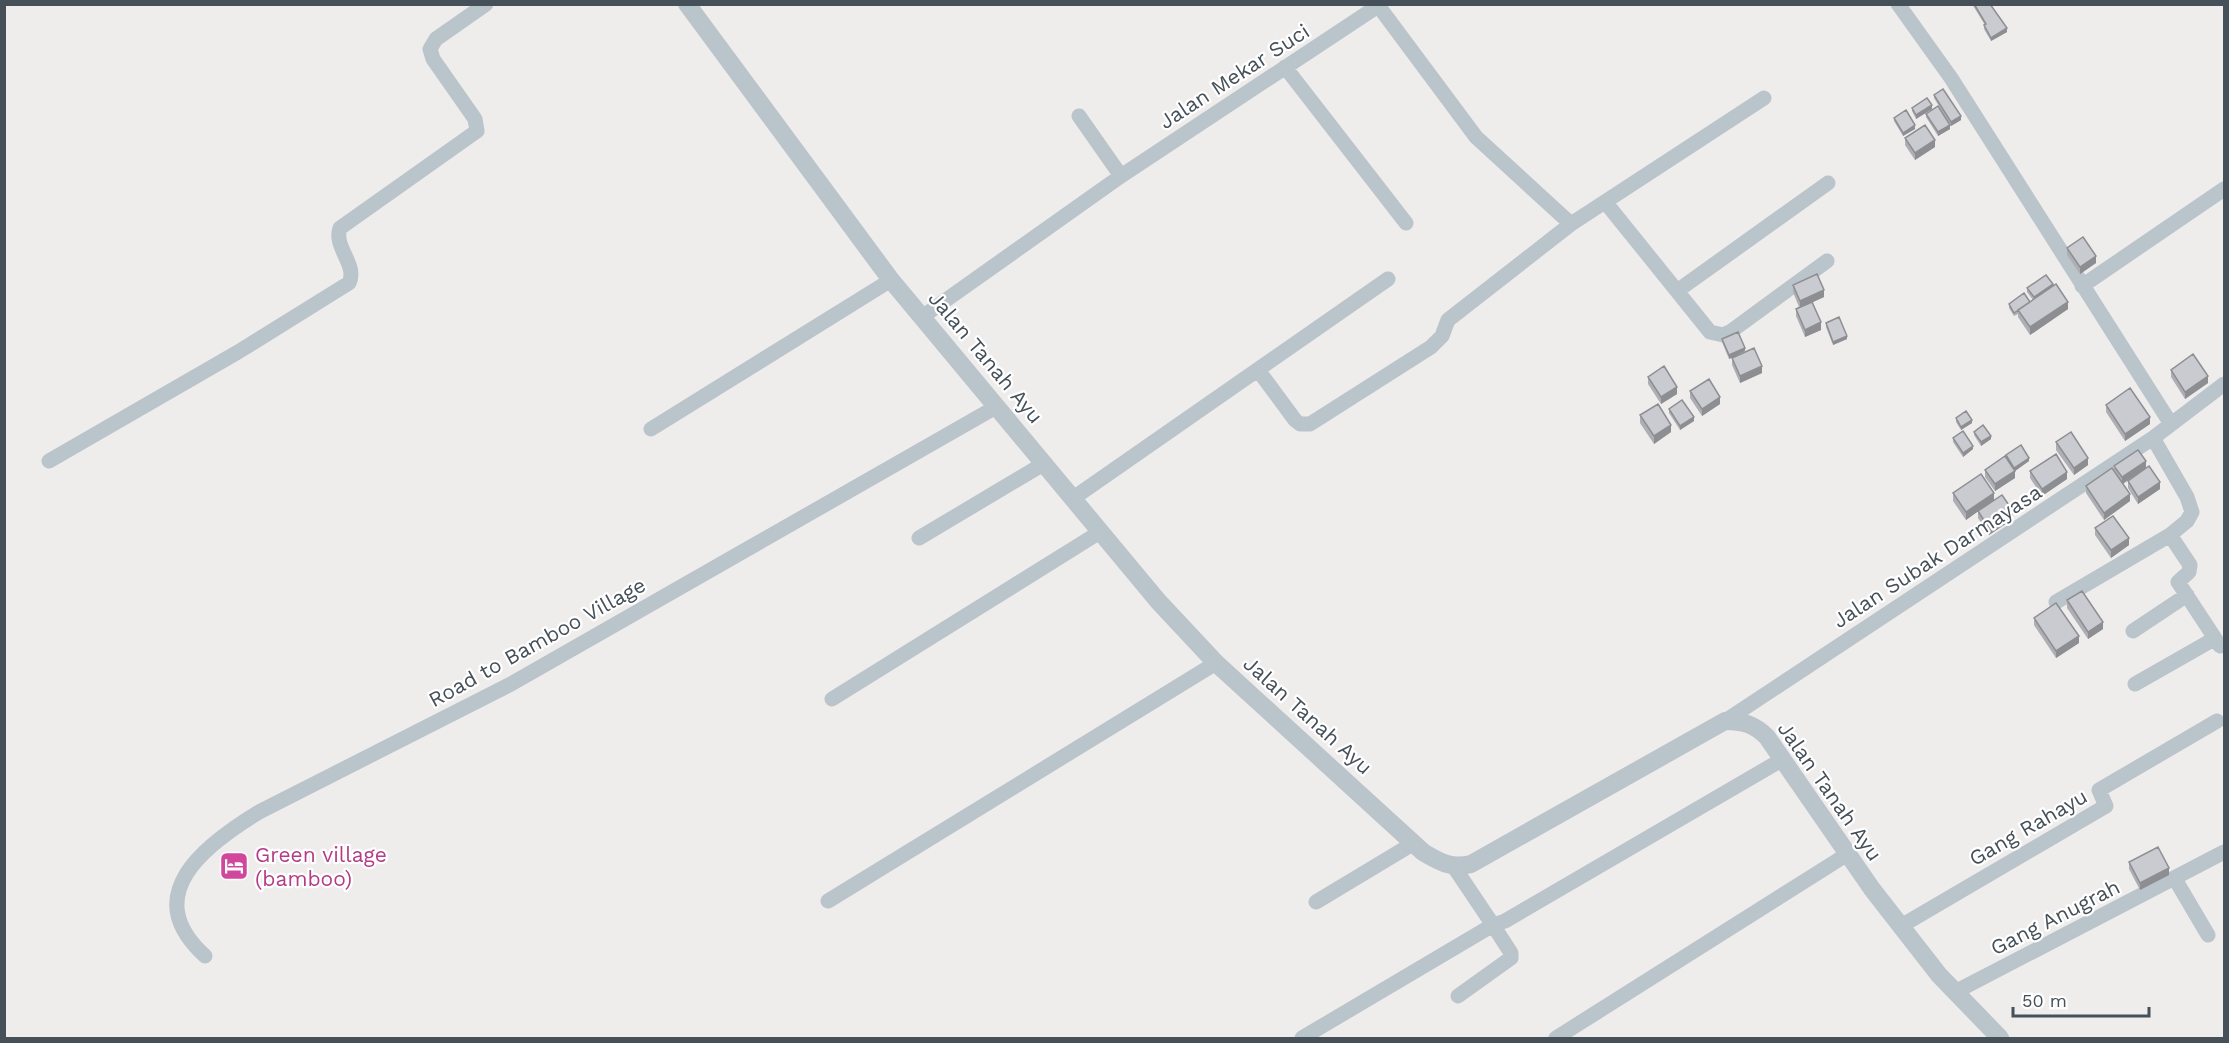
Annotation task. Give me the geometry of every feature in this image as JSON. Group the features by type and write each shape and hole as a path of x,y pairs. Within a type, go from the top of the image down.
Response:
{"street":[{"path":"49,461 238,352 349,283 351,273 337,238 340,228 477,131 476,119 433,59 430,49 436,39 486,4"},
{"name":"Jalan Tanah Ayu","path":"687,4 891,280 1158,602 1216,663 1414,843 1436,860 1454,867"},
{"path":"1898,4 1951,78 2171,424"},
{"name":"Jalan Mekar Suci","path":"922,317 1121,176 1379,5 1476,137 1571,224"},
{"path":"1286,67 1406,223"},
{"path":"1258,370 1295,420 1300,424 1310,424 1431,347 1442,336 1448,320 1571,224 1764,98"},
{"path":"1079,116 1121,176"},
{"path":"1677,291 1828,183"},
{"path":"2082,286 2224,189"},
{"path":"1606,203 1710,332 1723,335 1827,261"},
{"path":"1072,499 1388,279"},
{"path":"651,429 891,280"},
{"name":"Jalan Subak Darmayasa","path":"1725,721 2153,438 2224,384"},
{"name":"Road to Bamboo Village","path":"205,956 184,932 175,903 180,882 194,864 234,828 511,684 996,407"},
{"path":"2056,602 2170,535 2187,521 2192,512 2187,497 2153,438"},
{"path":"919,538 1045,463"},
{"path":"831,699 1100,532"},
{"path":"2135,684 2217,642 2178,582 2189,572 2190,565 2170,535"},
{"path":"2133,631 2187,595"},
{"path":"828,902 1216,663"},
{"path":"1458,996 1510,958 1511,952 1454,867 1471,864 1486,857 1725,721"},
{"name":"Jalan Tanah Ayu","path":"1725,721 1744,722 1757,728 1783,759 1846,855 1901,926 1955,992 2000,1038"},
{"name":"Gang Rahayu","path":"1901,926 2106,806 2099,790 2217,721"},
{"path":"1302,1038 1493,925 1525,912 1783,759"},
{"path":"1316,902 1414,843"},
{"name":"Gang Anugrah","path":"1955,992 2224,852"},
{"path":"1556,1038 1846,855"},
{"path":"2175,879 2208,935"}],"building":[{"path":"1974,4 1990,4 2007,28 1991,38"},
{"path":"1943,89 1961,116 1951,122 1934,95"},
{"path":"1927,98 1932,105 1916,115 1912,108"},
{"path":"1938,106 1950,125 1938,132 1926,114"},
{"path":"1906,110 1915,125 1903,133 1894,118"},
{"path":"1925,125 1935,140 1915,153 1905,138"},
{"path":"2083,237 2096,256 2080,267 2067,248"},
{"path":"1817,274 1824,290 1800,301 1793,285"},
{"path":"2046,275 2053,284 2034,297 2027,288"},
{"path":"2056,284 2068,302 2030,327 2018,310"},
{"path":"2024,293 2030,302 2014,313 2009,304"},
{"path":"1812,302 1821,322 1805,330 1796,309"},
{"path":"1839,317 1847,336 1833,342 1826,323"},
{"path":"1738,332 1745,348 1729,355 1722,339"},
{"path":"1754,348 1762,366 1740,376 1732,358"},
{"path":"2193,354 2208,376 2185,392 2171,370"},
{"path":"1664,366 1677,387 1661,397 1648,377"},
{"path":"1709,379 1720,397 1702,409 1690,391"},
{"path":"2130,388 2150,417 2125,434 2106,405"},
{"path":"1682,400 1694,417 1680,426 1669,409"},
{"path":"1658,404 1671,425 1654,436 1640,415"},
{"path":"1966,411 1972,420 1961,427 1956,418"},
{"path":"1983,425 1991,436 1981,442 1974,432"},
{"path":"1963,431 1973,446 1963,453 1953,438"},
{"path":"2071,432 2088,458 2074,468 2056,442"},
{"path":"2021,445 2029,458 2014,468 2006,455"},
{"path":"2138,450 2146,461 2122,477 2114,466"},
{"path":"2056,454 2067,472 2042,489 2030,471"},
{"path":"2005,456 2015,471 1995,484 1985,470"},
{"path":"2149,466 2160,482 2138,497 2128,481"},
{"path":"2112,468 2130,494 2104,513 2086,486"},
{"path":"1981,474 1994,493 1966,512 1953,493"},
{"path":"2002,495 2013,511 1989,528 1978,511"},
{"path":"2113,516 2129,538 2111,550 2095,528"},
{"path":"2082,591 2103,622 2088,632 2067,600"},
{"path":"2056,603 2079,636 2056,651 2034,618"},
{"path":"2158,847 2169,868 2140,883 2129,862"}],"place":[{"name":"Green village (bamboo)","path":"234,866"}]}
